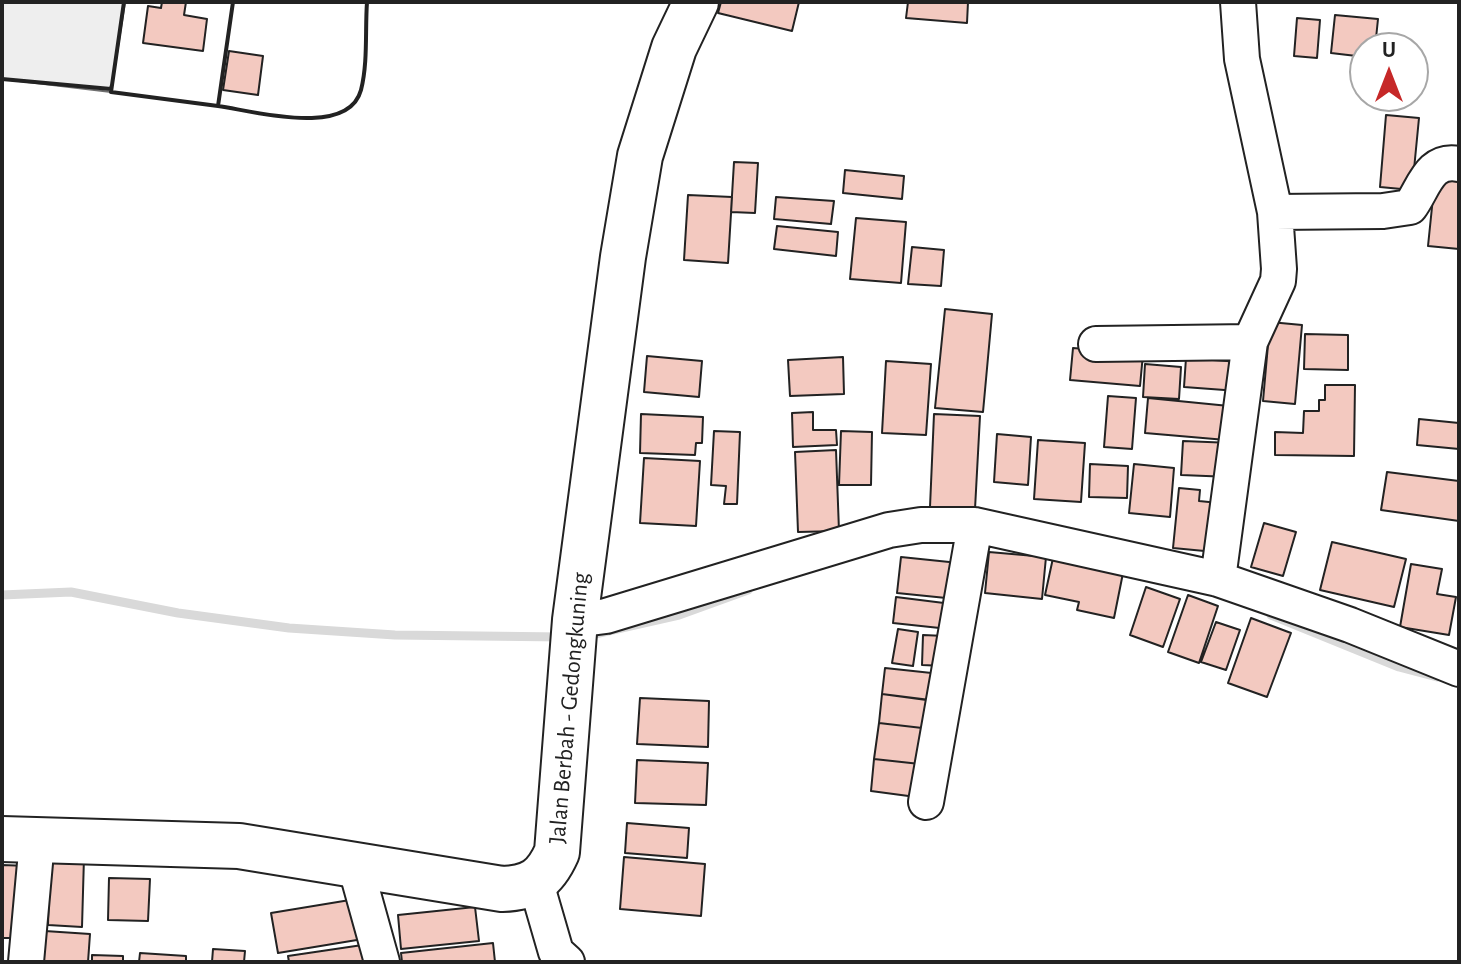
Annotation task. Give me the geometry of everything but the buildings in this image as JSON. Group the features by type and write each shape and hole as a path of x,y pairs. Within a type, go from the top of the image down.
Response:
{"main road":[{"name":"Jalan Berbah - Gedongkuning","path":"536,883 548,872 557,852 574,635 610,340 640,156 674,48 696,2"},
{"path":"19,840 239,846 481,887 521,888 536,883"}],"street":[{"path":"1218,579 1250,342 1278,281 1275,212 1242,59 1238,2"},
{"path":"1275,212 1383,211 1410,207 1427,174 1444,164 1459,164"},
{"path":"1096,344 1250,342"},
{"path":"574,635 606,616 889,530 921,525 1218,579 1350,625 1459,669"},
{"path":"926,802 971,536"},
{"path":"19,840 26,962"},
{"path":"355,865 382,962"},
{"path":"536,883 556,952 567,962"}],"shaded area":[{"path":"2,2 125,2 111,92 2,79"}],"waterway":[{"path":"586,636 679,615 748,590"},
{"path":"2,595 71,592 178,613 289,628 395,635 563,637"},
{"path":"1271,615 1399,667 1437,677"}],"wall":[{"path":"124,2 111,92 218,106"},
{"path":"233,2 218,106 298,118 338,113 353,105 363,80 367,2"},
{"path":"2,79 111,89 112,85"}]}
